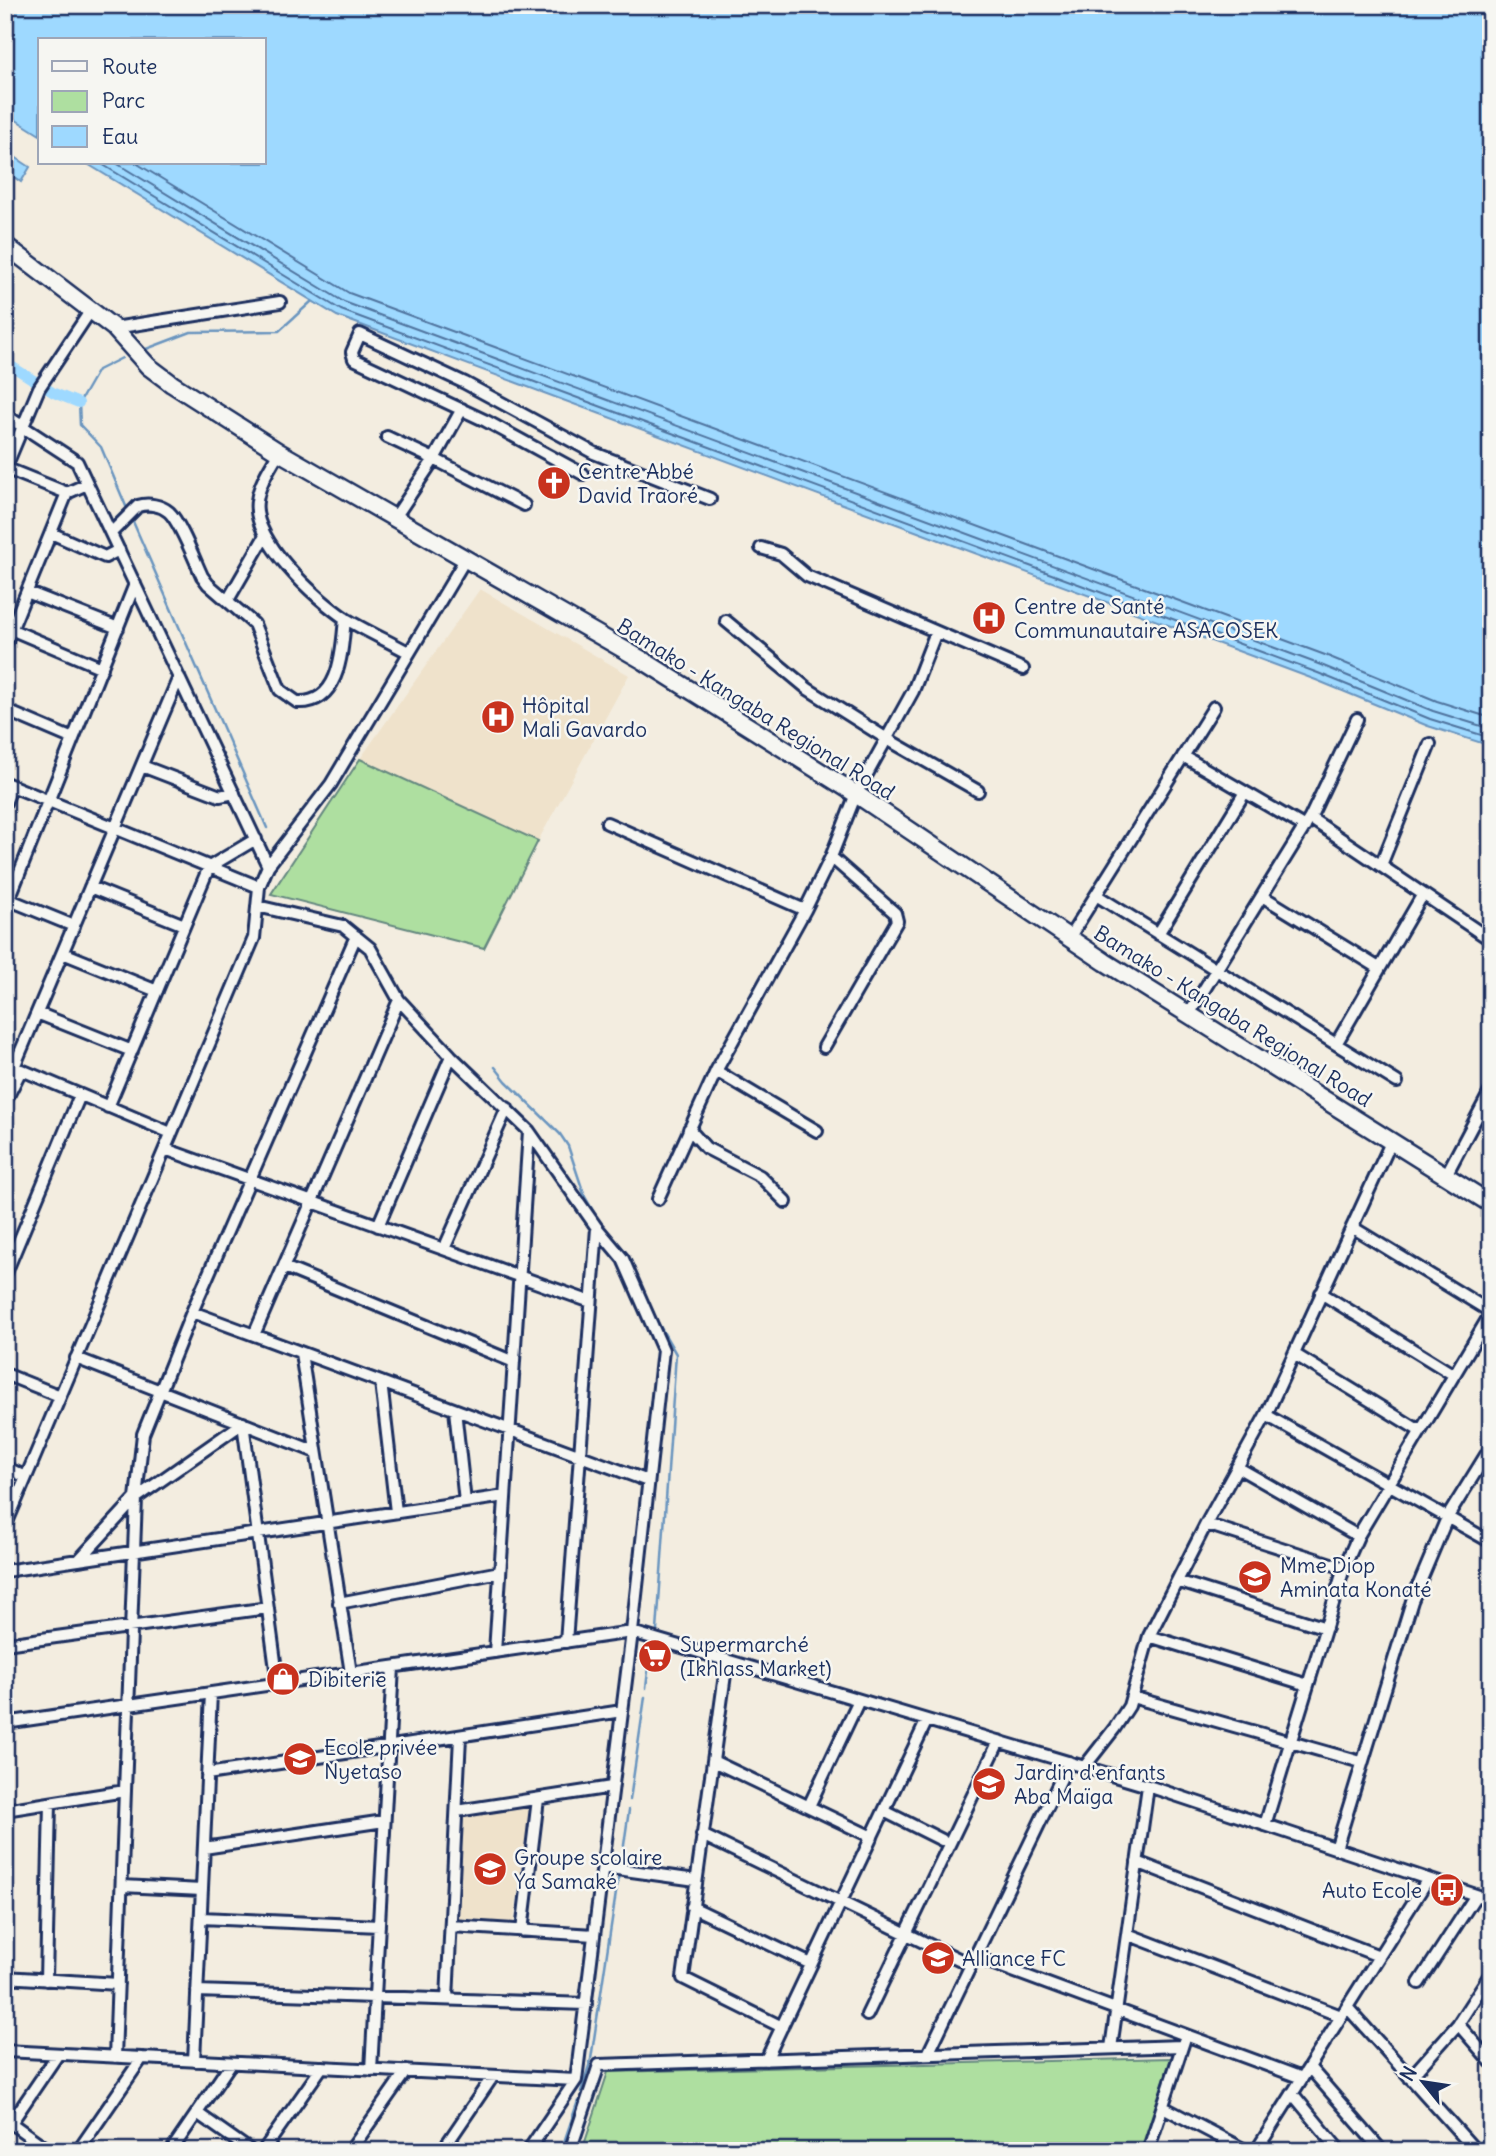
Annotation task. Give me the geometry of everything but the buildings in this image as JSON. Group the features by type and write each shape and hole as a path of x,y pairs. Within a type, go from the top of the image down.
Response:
{"street":[{"name":"Bamako - Kangaba Regional Road","path":"5,245 91,310 172,384 279,452 644,661 856,794 1069,938 1491,1204"},
{"path":"119,334 281,302"},
{"path":"67,493 5,468 39,388 91,310"},
{"path":"583,474 462,409 354,359 352,352 360,334 465,383 594,453 710,499"},
{"path":"394,519 434,459 462,409"},
{"path":"5,415 77,462 268,866"},
{"path":"387,438 524,505"},
{"path":"279,452 256,502 258,519 265,536 294,573 345,618 408,653"},
{"path":"5,645 8,628 27,592 67,493 87,484"},
{"path":"112,532 138,506 158,506 171,513 202,576 254,624 280,690 297,702 316,699 331,684 342,659 345,618"},
{"path":"51,534 105,557 119,550"},
{"path":"228,600 265,536"},
{"path":"761,548 780,554 807,576 1023,669"},
{"path":"5,1527 254,938 259,887 268,866 331,784 466,558"},
{"path":"74,926 7,902 135,584"},
{"path":"27,592 118,628"},
{"path":"726,621 808,689 887,739 978,791"},
{"path":"8,628 102,668"},
{"path":"658,1199 716,1071 805,910 831,858 856,794 914,691 936,632"},
{"path":"5,1102 13,1067 179,677"},
{"path":"1069,938 1214,707"},
{"path":"5,710 73,739"},
{"path":"1189,1014 1308,822 1357,719"},
{"path":"1381,865 1430,744"},
{"path":"1183,756 1245,792 1308,822 1381,865 1491,940"},
{"path":"142,766 220,796 234,793"},
{"path":"5,803 9,784 259,887"},
{"path":"1158,934 1245,792"},
{"path":"607,823 805,910"},
{"path":"108,1107 209,867 256,839"},
{"path":"824,1047 897,921 895,913 831,858"},
{"path":"90,887 184,925"},
{"path":"1336,1044 1423,894"},
{"path":"1096,895 1397,1082"},
{"path":"1262,897 1380,968"},
{"path":"257,906 343,926 370,948 399,1000 451,1056 529,1131 597,1228 624,1259 663,1350 632,1632 576,2080 528,2151"},
{"path":"115,2057 136,1498 143,1434 192,1312 356,936"},
{"path":"63,953 157,991"},
{"path":"254,1335 399,1000"},
{"path":"37,1013 132,1051"},
{"path":"379,1226 451,1056"},
{"path":"13,1067 172,1133"},
{"path":"716,1071 817,1131"},
{"path":"1446,1175 1491,1090"},
{"path":"5,1275 80,1095"},
{"path":"444,1250 507,1108"},
{"path":"1479,1112 1491,1119"},
{"path":"689,1129 706,1148 760,1175 786,1202"},
{"path":"495,1652 529,1131"},
{"path":"1085,1766 1124,1714 1132,1697 1149,1636 1266,1415 1392,1140"},
{"path":"164,1150 591,1302"},
{"path":"1265,1825 1344,1568 1358,1535 1491,1312 1352,1227"},
{"path":"566,1642 597,1228"},
{"path":"284,1267 514,1362"},
{"path":"1321,1293 1454,1375"},
{"path":"192,1312 648,1481"},
{"path":"301,1353 351,1673"},
{"path":"1294,1354 1420,1431"},
{"path":"76,1358 316,1452"},
{"path":"5,1374 60,1396"},
{"path":"381,1382 396,1512"},
{"path":"455,1410 465,1502"},
{"path":"1266,1415 1491,1542"},
{"path":"79,1560 136,1498 243,1423"},
{"path":"243,1423 278,1684"},
{"path":"1336,1849 1412,1601 1447,1518 1491,1447"},
{"path":"5,1467 26,1476"},
{"path":"1237,1467 1358,1535"},
{"path":"5,1571 505,1496"},
{"path":"1206,1524 1344,1568"},
{"path":"339,1602 500,1573"},
{"path":"1177,1581 1326,1628"},
{"path":"5,1644 268,1608"},
{"path":"5,1723 632,1632 1085,1766 1491,1900"},
{"path":"1149,1636 1308,1685"},
{"path":"727,1661 683,1978 782,2028"},
{"path":"371,2070 393,1667"},
{"path":"194,2061 211,1693"},
{"path":"1132,1697 1361,1762"},
{"path":"809,1806 859,1700"},
{"path":"207,1774 622,1711"},
{"path":"766,2060 927,1720"},
{"path":"447,1999 460,1737"},
{"path":"867,2015 999,1741"},
{"path":"713,1761 872,1837"},
{"path":"929,2054 1069,1762"},
{"path":"1111,2048 1148,1786"},
{"path":"457,1811 612,1787"},
{"path":"5,1810 125,1791"},
{"path":"522,1931 538,1799"},
{"path":"47,1980 50,1803"},
{"path":"884,1811 942,1840"},
{"path":"204,1848 384,1821"},
{"path":"702,1835 906,1933 973,1961 1116,2010 1184,2041 1302,2078"},
{"path":"1138,1862 1379,1956"},
{"path":"603,1867 696,1880"},
{"path":"1255,2151 1428,1879"},
{"path":"121,1886 202,1890"},
{"path":"1419,1983 1476,1895"},
{"path":"692,1907 811,1964"},
{"path":"201,1918 379,1926"},
{"path":"451,1926 594,1935"},
{"path":"1127,1934 1344,2012 1410,2078 1476,2151"},
{"path":"1410,2078 1458,2024 1491,1973"},
{"path":"5,1978 118,1984"},
{"path":"197,1991 586,2004"},
{"path":"1458,2024 1491,2062"},
{"path":"569,2151 599,2065 1111,2048 1184,2041"},
{"path":"1148,2151 1184,2041"},
{"path":"5,2051 576,2080"},
{"path":"50,2151 8,2121 58,2054"},
{"path":"78,2151 142,2058"},
{"path":"171,2151 231,2063"},
{"path":"263,2151 322,2067"},
{"path":"1309,2067 1382,2151"},
{"path":"350,2151 406,2071"},
{"path":"442,2151 493,2076"},
{"path":"567,2093 588,2099"},
{"path":"1292,2093 1340,2151"},
{"path":"1163,2107 1247,2151"},
{"path":"197,2113 251,2151"}],"shaded area":[{"name":"Hôpital Mali Gavardo","path":"480,589 629,675 538,841 360,759"},
{"name":"Groupe scolaire Ya Samaké","path":"530,1807 513,1925 457,1921 460,1818"}],"green space":[{"path":"360,759 538,841 484,948 271,894"},
{"path":"1171,2058 1142,2151 582,2151 608,2072"}],"water":[{"path":"5,5 1491,5 1491,746 1428,726 1316,680 337,316 88,164 266,164 266,38 38,38 38,134 5,113"},
{"path":"15,157 30,167 21,182 5,171"}],"waterway":[{"path":"141,351 191,332 279,331 312,301"},
{"path":"122,358 98,370 79,403 80,425 101,447 128,511"},
{"path":"5,362 54,393 79,403"},
{"path":"131,517 267,828"},
{"path":"495,1067 560,1134 568,1146 585,1197 603,1228"},
{"path":"654,1316 676,1354 657,1631"},
{"path":"646,1688 651,1645"},
{"path":"630,1800 645,1697"},
{"path":"621,1866 629,1810"},
{"path":"581,2092 591,2059 619,1873"},
{"path":"561,2151 578,2101"}],"place":[{"name":"Centre Abbé David Traoré","path":"554,483"},
{"name":"Centre de Santé Communautaire ASACOSEK","path":"989,618"},
{"name":"Hôpital Mali Gavardo","path":"498,717"},
{"name":"Mme Diop Aminata Konaté","path":"1255,1577"},
{"name":"Supermarché (Ikhlass Market)","path":"655,1656"},
{"name":"Dibiterie","path":"283,1679"},
{"name":"Ecole privée Nyetaso","path":"300,1759"},
{"name":"Jardin d'enfants Aba Maïga","path":"989,1784"},
{"name":"Groupe scolaire Ya Samaké","path":"490,1869"},
{"name":"Auto Ecole","path":"1447,1890"},
{"name":"Alliance FC","path":"938,1958"}]}
